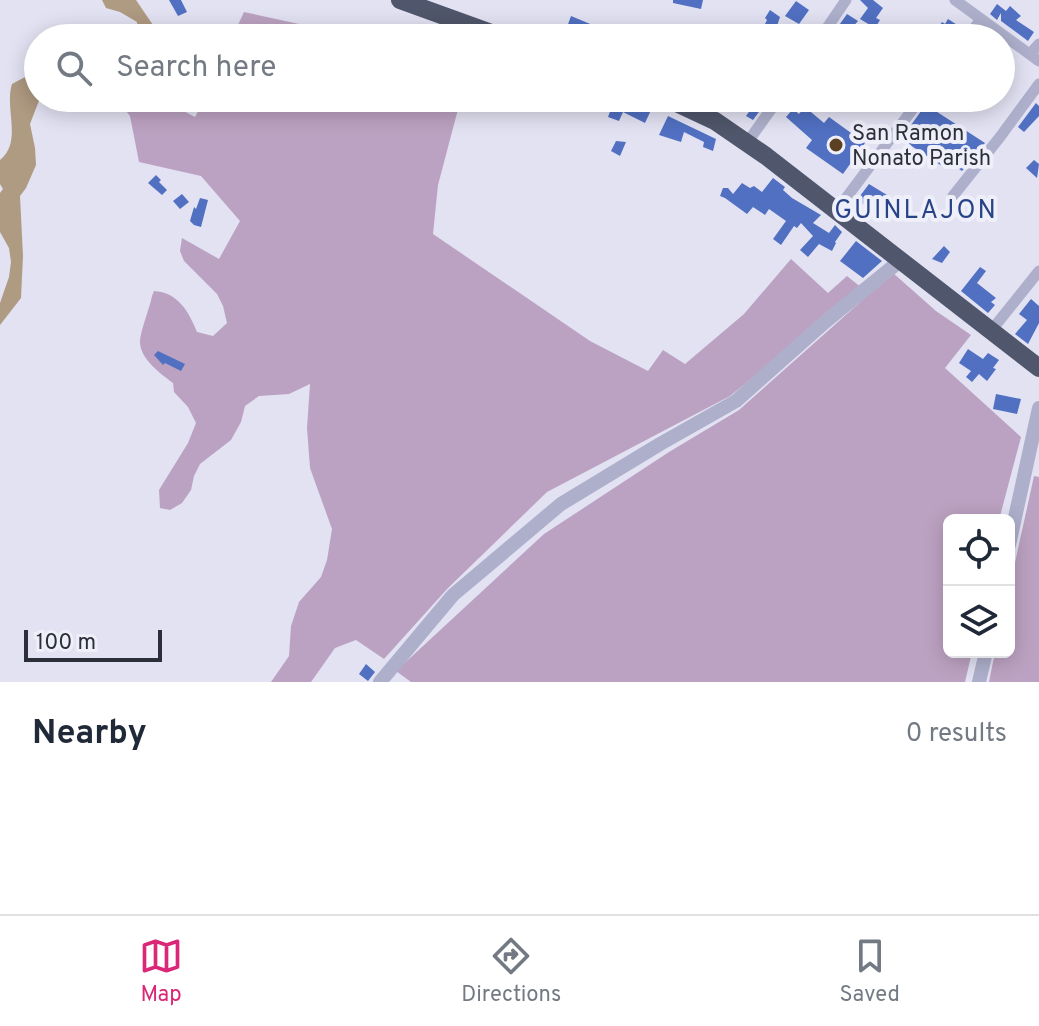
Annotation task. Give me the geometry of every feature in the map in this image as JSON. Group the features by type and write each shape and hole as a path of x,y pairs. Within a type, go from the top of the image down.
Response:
{"highway":[{"path":"400,0 466,24"},
{"path":"696,112 747,143 837,210 1039,368"}],"street":[{"path":"830,24 846,0"},
{"path":"955,0 988,24"},
{"path":"977,24 981,19"},
{"path":"1015,44 1034,58 1039,44"},
{"path":"953,196 1039,84"},
{"path":"747,143 769,112"},
{"path":"837,210 907,112"},
{"path":"380,682 453,595 561,504 736,401 901,260"},
{"path":"991,331 1039,271"},
{"path":"1015,518 1039,408"},
{"path":"979,682 985,658"}],"shaded area":[{"path":"102,0 136,0 152,24 137,24 120,12 106,8"},
{"path":"244,12 299,24 238,24"},
{"path":"24,78 24,112 35,112 30,124 36,165 20,196 23,256 21,298 0,325 0,303 11,262 9,248 0,232 0,193 3,189 0,184 0,160 7,152 12,134 12,84"},
{"path":"127,112 186,112 195,117 198,112 457,112 438,185 433,234 590,341 648,371 663,350 685,364 744,314 791,259 828,293 847,276 862,288 730,396 547,492 448,588 384,659 356,640 335,648 311,682 271,682 289,656 291,626 299,602 321,577 332,529 310,468 307,428 310,384 289,394 259,396 245,406 231,440 200,464 191,490 182,503 170,510 160,508 159,490 188,443 196,423 188,407 174,392 173,383 143,354 140,342 143,326 154,291 176,299 197,332 213,336 227,323 217,294 184,261 180,251 182,238 219,259 240,221 201,176 139,162"},
{"path":"893,273 936,311 971,335 945,368 1021,437 1001,514 943,514 943,658 971,658 965,682 411,682 396,671 544,534 739,410"},
{"path":"1034,476 1039,477 1039,682 989,682 994,658 1015,658 1015,563"}],"building":[{"path":"169,0 181,0 187,12 178,16"},
{"path":"673,0 703,0 701,9 673,3"},
{"path":"860,0 873,0 883,8 876,18 880,20 878,24 868,24 860,19 868,8"},
{"path":"796,1 809,10 799,24 785,16"},
{"path":"997,4 1006,11 1010,6 1021,16 1016,20 1034,32 1028,41 1015,31 1015,24 1001,21 1001,13 997,20 990,14"},
{"path":"770,10 780,17 778,24 765,24"},
{"path":"847,14 858,21 855,24 840,24"},
{"path":"571,16 590,24 568,24"},
{"path":"1036,103 1039,116 1024,132 1018,127"},
{"path":"610,112 623,112 619,121 608,117"},
{"path":"623,112 650,112 645,123"},
{"path":"749,112 759,112 753,120 746,116"},
{"name":"San Ramon Nonato Parish","path":"790,112 811,112 824,123 829,117 865,143 843,174 806,148 812,140 786,117"},
{"path":"920,112 937,112 985,143 962,171 949,162 945,168 901,139"},
{"path":"668,116 716,139 713,151 703,147 704,142 684,132 681,142 659,135"},
{"path":"616,141 626,142 620,156 611,151"},
{"path":"1034,160 1039,164 1037,178 1026,168"},
{"path":"156,175 167,190 162,195 148,183"},
{"path":"773,178 785,187 783,190 792,198 821,215 813,223 829,233 835,225 842,232 832,251 819,244 808,257 800,250 813,236 801,223 797,228 794,226 781,245 773,239 786,221 769,209 765,215 753,207 747,214 720,196 723,188 728,188 733,194 742,183 762,192"},
{"path":"869,184 887,195 875,212 857,200"},
{"path":"182,194 189,202 180,209 173,201"},
{"path":"200,198 208,200 201,227 190,221"},
{"path":"856,241 882,261 863,278 840,261"},
{"path":"944,246 950,252 942,263 932,259"},
{"path":"980,267 986,271 977,283 996,298 991,302 995,305 988,313 961,291"},
{"path":"1031,299 1039,306 1039,323 1028,344 1015,334 1027,320 1019,314"},
{"path":"968,349 983,359 988,353 999,360 987,381 979,374 972,382 966,377 971,371 959,363"},
{"path":"158,351 185,364 181,371 165,363 163,365 154,355"},
{"path":"996,394 1021,399 1017,414 993,409"},
{"path":"366,664 375,672 368,681 359,674"}],"place":[{"name":"San Ramon Nonato Parish","path":"836,145"}],"district":[{"name":"GUINLAJON","path":"916,209"}]}
